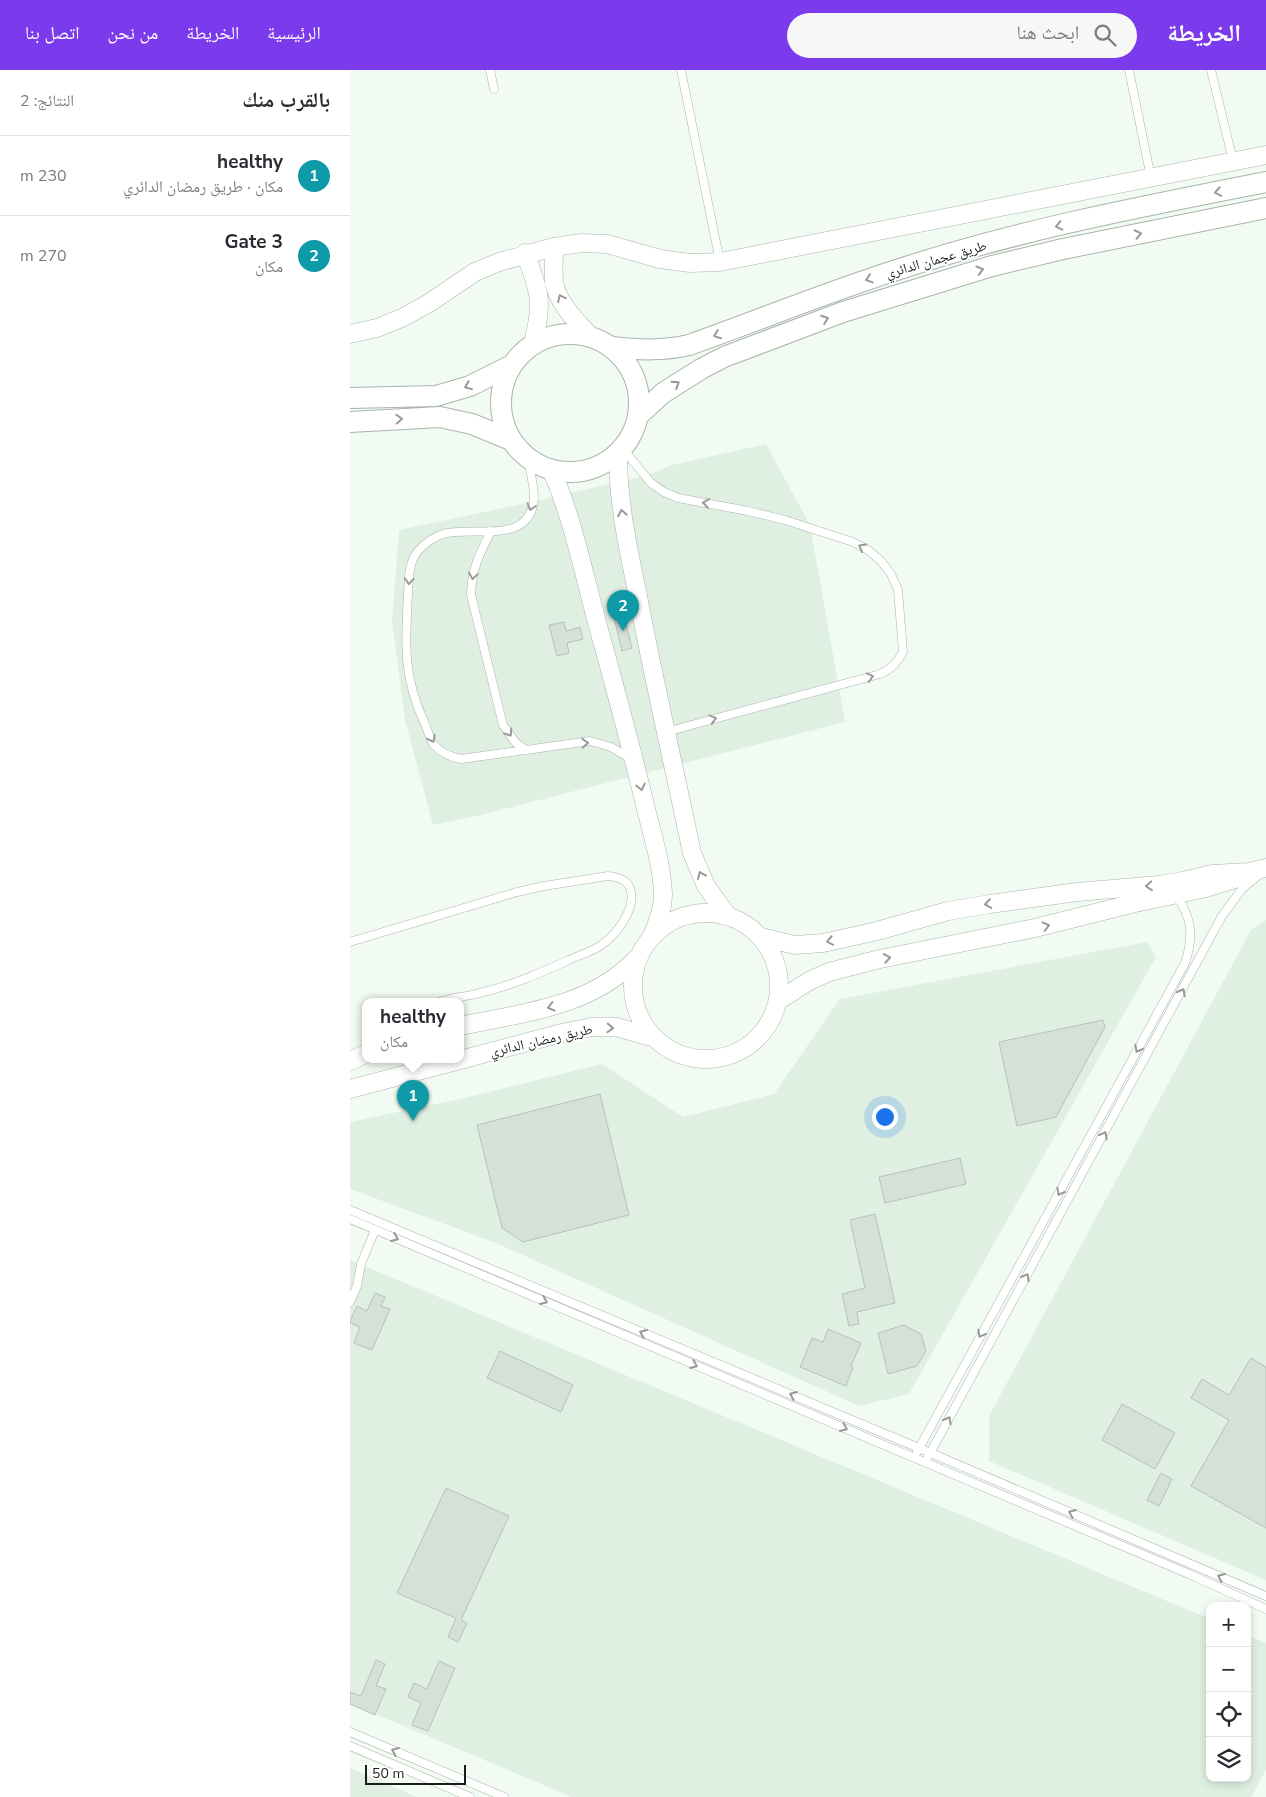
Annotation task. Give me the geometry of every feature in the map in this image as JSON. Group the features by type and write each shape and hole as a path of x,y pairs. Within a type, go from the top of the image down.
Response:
{"main road":[{"name":"طريق عجمان الدائري","path":"612,347 668,350 689,345 829,292 907,266 986,244 1135,208 1266,182"},
{"name":"طريق عجمان الدائري","path":"639,415 663,393 716,361 843,312 992,266 1082,245 1266,208"},
{"path":"570,334 591,336 612,347 629,366 639,390 639,415 633,433 621,451 604,464 587,471 569,473 552,471 528,459 511,440 503,422 501,402 504,383 512,365 521,354 550,337 570,334"},
{"path":"350,398 436,396 470,386 512,365"},
{"path":"350,422 440,417 472,424 511,440"}],"street":[{"path":"350,334 377,328 404,317 429,303 475,272 525,253 554,246 581,243 606,244 660,260 690,263 720,262 1266,155"},
{"path":"554,246 554,282 559,298 591,336"},
{"path":"525,253 538,286 540,300 532,346"},
{"path":"621,451 618,479 620,507 628,544 626,599 645,686 666,727 692,853 706,886 727,916"},
{"path":"464,1025 554,1006 583,996 607,984 625,971 637,958 653,934 661,911 662,879 626,728 627,691 614,638 599,589 580,550 552,471"},
{"path":"580,550 580,592 591,644 610,706 626,728"},
{"path":"761,937 795,945 823,943 877,931 948,911 1077,892 1166,884 1212,874 1260,870"},
{"path":"778,1002 809,981 829,972 880,959 1035,928 1176,895 1221,884 1260,870"},
{"path":"637,958 632,978 633,1000 640,1019 652,1036 670,1050 691,1058 714,1059 729,1055 736,1053 755,1040 769,1023 778,1002 779,978 773,956 761,937 745,924 727,916 707,912 688,915 669,922 653,934"},
{"name":"طريق رمضان الدائري","path":"464,1059 562,1033 592,1028 616,1027 652,1036"},
{"path":"350,1061 362,1056"},
{"name":"طريق رمضان الدائري","path":"350,1089 449,1063"}],"lane":[{"path":"490,70 494,90"},
{"path":"681,70 720,262"},
{"path":"1129,70 1151,178"},
{"path":"1211,70 1233,161"},
{"path":"621,451 651,483 664,492 678,498 776,518 853,542 868,550 881,561 891,574 898,590 903,652 890,669 880,674 666,727"},
{"path":"528,459 534,496 528,517 520,525 510,530 444,534 430,540 418,552 410,566 405,642 408,678 418,710 434,745 449,756 461,759 590,741 611,747 635,761"},
{"path":"491,531 475,564 471,595 503,725 516,743 526,750"},
{"path":"924,1463 1222,916 1242,889 1260,870"},
{"path":"350,942 517,892 544,886 608,876 618,877 626,882 631,890 632,899 626,918 615,934 600,946 517,982 480,994 450,998"},
{"path":"914,1458 1185,963 1190,950 1191,935 1189,920 1184,907 1176,895"},
{"path":"350,1210 930,1452 1266,1596"},
{"path":"350,1219 1189,1574 1266,1609"},
{"path":"350,1302 357,1286 361,1264 375,1230"},
{"path":"350,1732 504,1797"},
{"path":"350,1746 470,1797"}],"shaded area":[{"path":"766,444 810,525 845,722 481,815 433,825 405,720 392,621 399,530 648,475 672,465"},
{"path":"1266,920 1266,1580 989,1461 989,1416 1251,930"},
{"path":"1147,942 1156,957 909,1394 859,1406 496,1243 350,1189 350,1122 460,1099 602,1064 683,1117 774,1094 840,999"},
{"path":"350,1260 1206,1617 1206,1782 1251,1782 1251,1637 1266,1643 1266,1770 1251,1797 571,1797 350,1703"},
{"path":"350,1768 417,1797 350,1797"}],"building":[{"path":"623,612 632,648 622,651 613,614"},
{"path":"564,622 566,631 580,627 583,639 567,643 569,653 557,656 549,625"},
{"path":"1103,1020 1105,1027 1056,1117 1017,1126 999,1042"},
{"path":"600,1094 629,1215 523,1242 502,1228 477,1125"},
{"path":"960,1158 966,1184 885,1203 879,1177"},
{"path":"875,1214 895,1303 857,1312 859,1324 849,1326 842,1294 865,1288 850,1220"},
{"path":"375,1293 385,1297 381,1306 390,1309 372,1350 354,1343 360,1327 350,1323 350,1321 357,1306 367,1311"},
{"path":"904,1325 921,1334 926,1351 917,1366 888,1374 878,1333"},
{"path":"828,1329 861,1343 851,1366 853,1367 846,1386 800,1367 812,1338 823,1342"},
{"path":"500,1351 573,1385 561,1412 487,1378"},
{"path":"1251,1358 1266,1367 1266,1528 1191,1486 1229,1420 1191,1398 1202,1379 1229,1395"},
{"path":"1122,1404 1175,1433 1155,1469 1102,1440"},
{"path":"1161,1473 1172,1479 1159,1506 1147,1500"},
{"path":"446,1488 509,1516 461,1620 467,1623 458,1642 448,1637 456,1618 397,1593"},
{"path":"376,1660 385,1664 376,1686 386,1689 375,1715 350,1704 350,1692 361,1696"},
{"path":"439,1661 455,1668 428,1731 412,1725 421,1703 408,1697 414,1683 427,1689"}],"place":[{"name":"Gate 3","path":"623,631"},
{"name":"healthy","path":"413,1121"}]}
